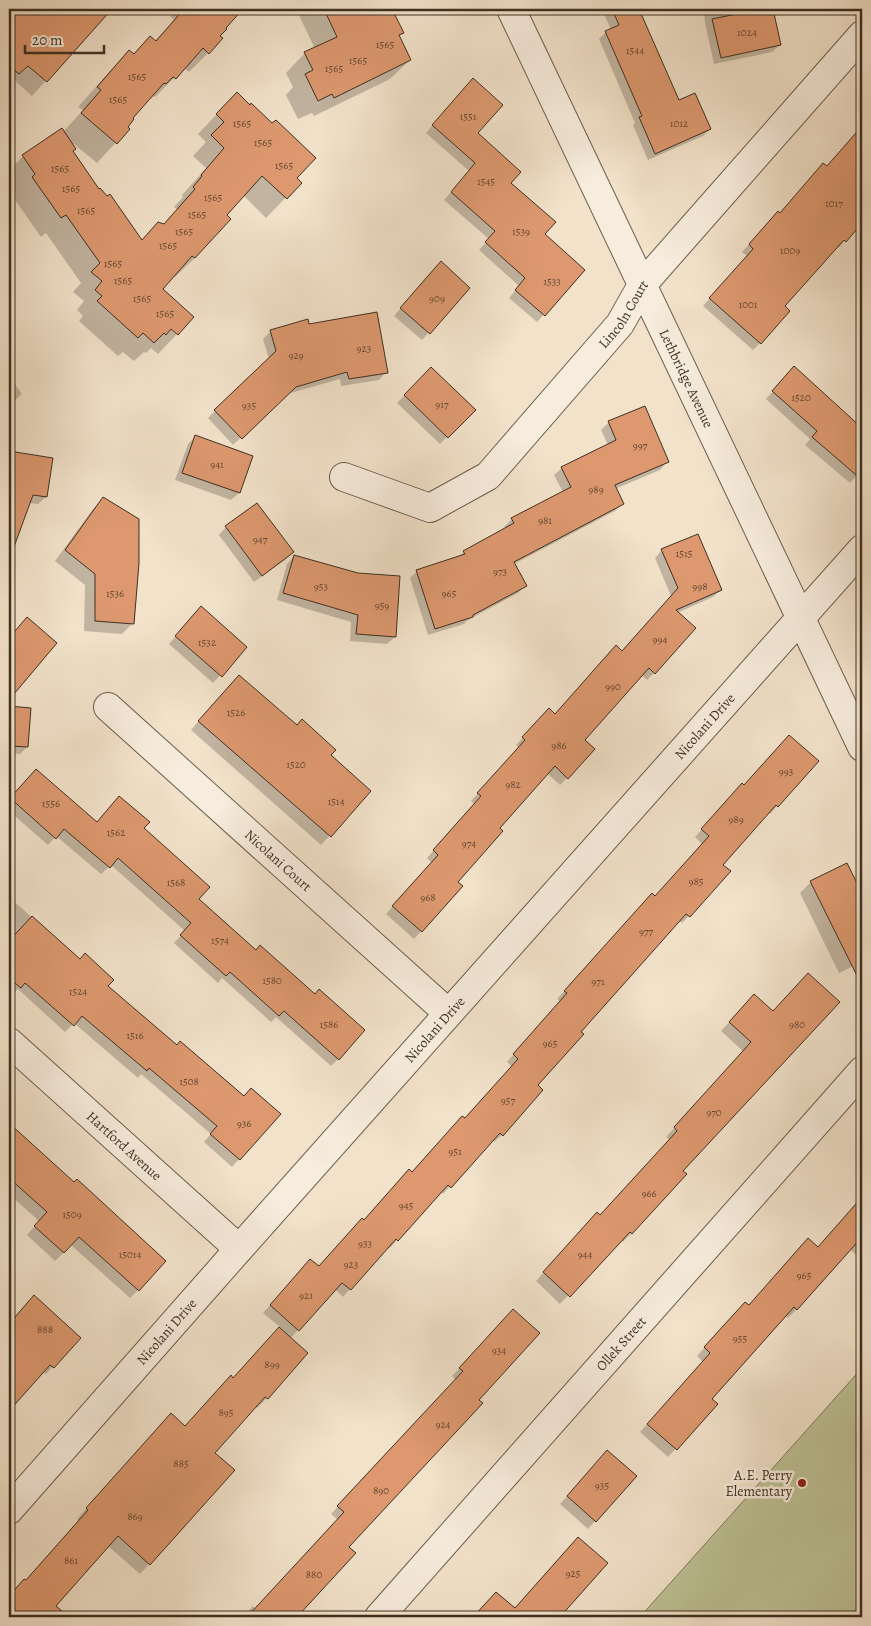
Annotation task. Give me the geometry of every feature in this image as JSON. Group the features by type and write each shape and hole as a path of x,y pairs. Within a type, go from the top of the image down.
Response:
{"street":[{"name":"Lethbridge Avenue","path":"511,9 862,747"},
{"name":"Lincoln Court","path":"344,476 430,508 488,476 620,324 642,285 862,36"},
{"name":"Nicolani Drive","path":"9,1510 239,1248 862,549"},
{"name":"Nicolani Court","path":"108,707 448,1013"},
{"name":"Hartford Avenue","path":"9,1042 239,1248"},
{"name":"Ollek Street","path":"379,1617 862,1071"}],"green space":[{"name":"A.E. Perry Elementary","path":"862,1368 862,1617 640,1617"}],"building":[{"path":"9,9 112,9 47,82 28,66 19,74 9,66"},
{"path":"184,9 243,9 226,28 220,36 223,38 209,54 203,48 176,79 173,77 166,84 164,83 133,118 128,127 130,129 117,144 81,113 101,90 97,87 129,50 134,54 150,36 156,41"},
{"path":"324,9 392,9 404,33 399,35 411,60 334,98 332,94 318,101 305,74 313,70 304,52 337,37"},
{"path":"612,9 639,9 679,100 695,93 711,129 655,154 639,117 642,116 605,31 619,25"},
{"path":"761,9 773,9 781,45 721,58 712,19"},
{"path":"473,78 503,105 478,133 521,172 511,183 556,222 545,234 585,270 545,316 515,290 525,278 485,242 495,231 451,192 475,163 432,125"},
{"path":"237,92 272,123 276,120 316,158 297,178 302,183 287,199 262,176 227,215 231,219 195,258 192,256 163,289 194,317 178,335 171,329 154,343 143,333 138,338 97,301 102,296 95,290 102,281 91,272 100,263 66,215 61,218 32,177 35,174 22,155 62,128 76,149 73,151 99,189 107,196 110,194 142,240 158,222 164,224 195,189 193,187 201,175 224,148 211,135 224,122 216,114"},
{"path":"862,126 862,223 846,242 844,240 785,306 790,311 761,344 709,298 753,249 749,244 778,211 780,213 823,163 827,166"},
{"path":"441,261 470,288 430,334 400,308"},
{"path":"377,312 388,373 349,379 347,372 296,387 242,439 214,410 276,351 270,330 308,319 309,324"},
{"path":"794,366 862,428 862,480 812,437 817,431 772,391"},
{"path":"431,367 476,410 448,438 404,395"},
{"path":"645,406 669,462 615,485 624,504 514,562 527,586 473,615 473,617 435,629 416,570 465,554 463,551 514,523 511,518 571,487 561,467 616,440 608,421"},
{"path":"195,435 253,456 240,493 182,473"},
{"path":"9,451 53,458 47,497 33,495 11,555 9,555"},
{"path":"103,497 139,519 139,563 134,624 95,621 95,574 65,550"},
{"path":"257,503 294,552 262,576 225,526"},
{"path":"698,534 722,590 676,610 696,628 655,674 649,668 585,740 595,749 568,779 555,766 500,828 503,831 458,882 463,886 422,932 392,906 438,855 433,850 481,796 477,793 525,740 522,737 549,708 555,714 616,645 622,651 678,588 661,549"},
{"path":"294,555 358,573 400,576 396,637 356,634 358,615 283,593"},
{"path":"201,606 247,647 222,677 175,636"},
{"path":"27,617 57,643 9,700 9,638"},
{"path":"239,675 297,725 302,719 336,750 331,755 371,791 331,837 198,721"},
{"path":"9,706 31,708 28,747 9,746"},
{"path":"789,735 819,761 778,807 776,805 723,865 731,871 690,917 686,914 581,1032 584,1034 538,1085 543,1090 503,1136 500,1133 451,1188 448,1185 398,1241 396,1239 351,1290 342,1283 299,1331 270,1305 310,1259 319,1266 362,1218 364,1220 409,1169 412,1172 462,1116 465,1118 518,1059 513,1054 567,993 564,991 652,893 655,896 709,836 701,829 742,783 744,785"},
{"path":"36,769 97,822 119,796 150,822 144,828 210,887 199,899 256,950 260,945 315,994 319,989 365,1030 339,1060 284,1011 279,1016 230,972 226,976 180,935 191,923 118,858 110,868 64,829 56,839 10,798"},
{"path":"847,863 862,893 862,986 810,881"},
{"path":"32,916 80,959 85,953 114,980 108,986 177,1045 180,1041 244,1096 251,1088 281,1114 240,1160 210,1134 217,1126 149,1068 147,1071 82,1016 74,1026 25,983 21,988 9,978 9,941"},
{"path":"808,973 840,1002 683,1171 687,1174 632,1234 630,1232 570,1297 543,1272 597,1212 600,1215 677,1131 674,1127 751,1042 729,1022 754,994 773,1011"},
{"path":"9,1123 74,1182 77,1179 166,1261 139,1291 79,1237 64,1253 34,1226 47,1212 9,1178"},
{"path":"862,1197 862,1237 797,1310 794,1307 712,1399 718,1404 677,1450 647,1424 710,1353 704,1347 745,1302 749,1305 808,1238 818,1247"},
{"path":"34,1295 81,1338 54,1368 50,1365 9,1411 9,1324"},
{"path":"513,1309 540,1333 479,1400 483,1403 349,1547 356,1553 297,1617 247,1617 344,1512 337,1506 463,1371 459,1368"},
{"path":"279,1327 308,1353 268,1399 265,1397 215,1453 235,1470 150,1565 118,1536 56,1606 69,1617 9,1617 9,1596 24,1579 26,1580 88,1510 86,1508 171,1413 185,1426 231,1375 233,1378"},
{"path":"607,1450 637,1476 596,1522 567,1496"},
{"path":"578,1537 608,1563 560,1617 473,1617 496,1592 515,1608"}],"place":[{"name":"A.E. Perry Elementary","path":"802,1483"}]}
